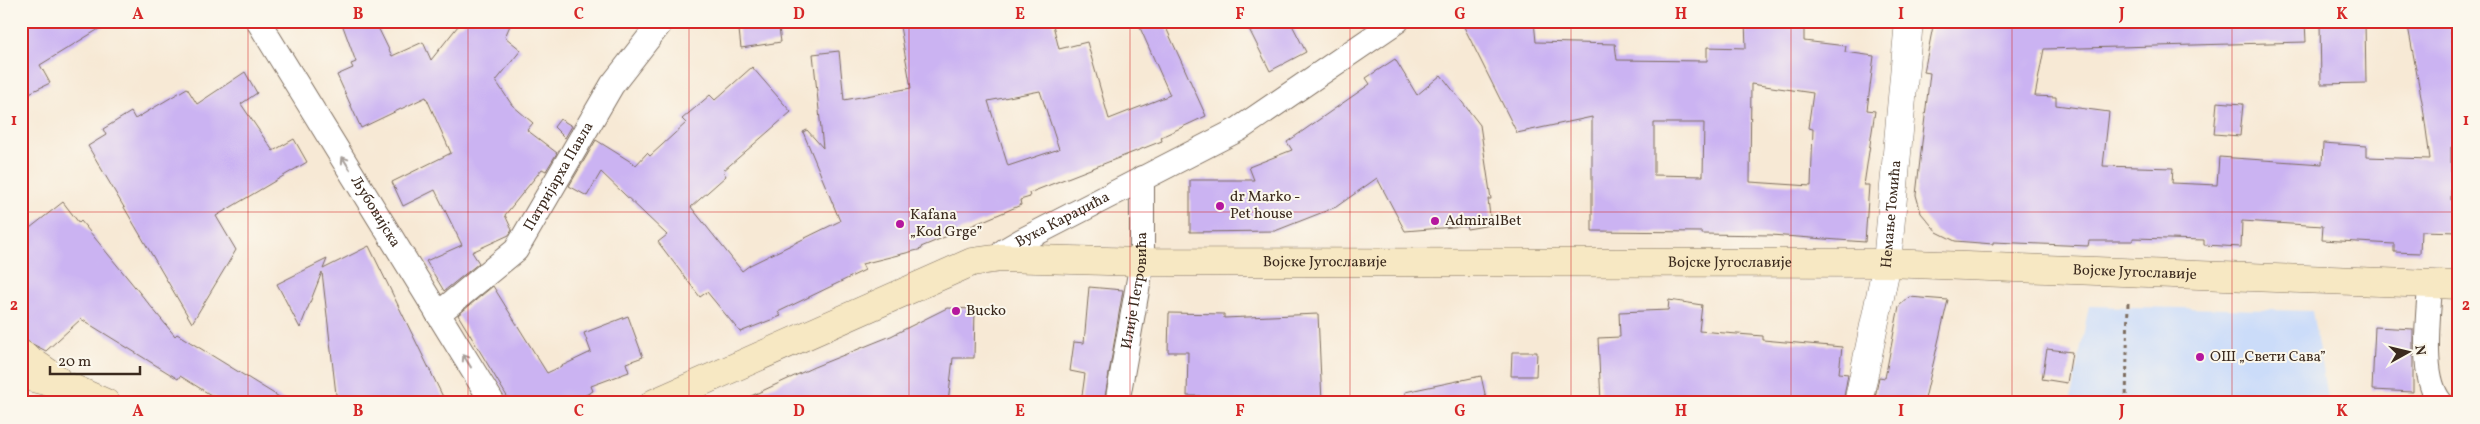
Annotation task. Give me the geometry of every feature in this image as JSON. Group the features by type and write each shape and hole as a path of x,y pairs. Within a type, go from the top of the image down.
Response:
{"main road":[{"name":"Војске Југославије","path":"1001,258 1142,262 1887,263 2459,284"},
{"name":"Вука Караџића","path":"654,403 972,262 1001,258"},
{"path":"21,354 72,388"},
{"path":"21,375 72,388 106,403"}],"street":[{"name":"Љубовијска","path":"258,21 493,403"},
{"name":"Патријарха Павла","path":"438,314 516,250 612,85 662,21"},
{"name":"Вука Караџића","path":"1001,258 1004,251 1023,240 1239,129 1397,21"},
{"name":"Немање Томића","path":"1858,403 1887,263 1909,21"},
{"name":"Илије Петровића","path":"1117,403 1142,262 1142,178"},
{"path":"2430,284 2428,368 2430,382 2441,403"}],"path":[{"path":"2126,403 2129,272"}],"shaded area":[{"name":"ОШ „Свети Сава”","path":"2089,306 2312,311 2328,403 2070,403"}],"building":[{"path":"21,21 112,21 40,65 50,83 21,97"},
{"path":"341,21 375,21 392,56 423,42 431,60 458,26 469,21 512,21 505,37 521,50 496,81 512,105 533,123 527,130 557,153 546,171 542,169 505,215 512,230 509,235 472,252 479,263 444,291 426,261 462,245 435,190 403,206 392,182 451,153 426,97 361,128 337,75 353,68 351,64 356,62"},
{"path":"738,21 778,21 781,42 741,48"},
{"path":"899,21 1052,21 1059,49 1087,42 1109,119 1170,95 1137,21 1163,21 1206,116 1161,137 1162,141 1029,193 1030,197 1020,200 1021,205 921,247 922,249 862,264 865,270 778,312 781,316 740,332 707,292 700,297 658,242 667,235 601,172 587,196 569,186 596,140 636,165 647,153 650,156 686,123 682,119 710,95 715,100 752,67 791,112 723,171 726,176 691,207 742,271 750,265 840,221 803,132 807,130 823,148 813,54 839,51 844,100 911,88","holes":["1040,91 1059,149 1008,166 988,101"]},
{"path":"1245,21 1290,21 1306,52 1270,71"},
{"path":"1461,21 1534,21 1536,42 1615,44 1617,60 1707,61 1707,47 1746,48 1745,21 1804,21 1804,41 1846,46 1845,52 1874,56 1867,110 1875,111 1864,185 1869,185 1865,242 1771,235 1702,234 1702,232 1592,231 1592,117 1517,133","holes":["1751,84 1813,93 1808,128 1813,129 1811,186 1750,182","1654,123 1704,123 1703,176 1654,175"]},
{"path":"1934,21 2305,21 2306,42 2044,49 2035,96 2056,97 2056,105 2109,112 2103,166 2173,168 2172,183 2217,185 2219,157 2322,164 2323,143 2366,146 2366,157 2430,159 2423,107 2407,21 2449,21 2459,82 2459,118 2453,119 2456,147 2451,147 2451,200 2459,200 2459,232 2421,231 2420,253 2394,252 2394,244 2322,240 2323,226 2242,221 2241,247 2204,245 2204,240 2133,238 2133,241 2089,241 2088,246 1993,242 1993,244 1955,241 1937,232 1921,213 1916,195 1930,73 1924,72"},
{"path":"2365,21 2366,83 2321,84 2320,22"},
{"path":"1395,59 1417,95 1441,75 1480,125 1491,199 1488,199 1491,225 1467,229 1466,226 1405,231 1377,178 1336,207 1275,231 1190,232 1190,180 1254,180 1249,167 1292,150 1287,142 1370,84 1366,78"},
{"path":"245,72 257,93 241,104 273,151 294,139 307,162 216,216 236,250 192,323 88,146 106,135 103,129 131,112 135,119 187,88 197,104"},
{"path":"2217,102 2243,104 2240,136 2214,134"},
{"path":"560,119 572,126 565,138 554,127"},
{"path":"63,202 79,223 81,221 175,336 177,334 289,403 224,403 180,376 178,379 81,319 46,351 21,338 21,235"},
{"path":"369,246 446,403 337,403 322,272 300,328 277,284 327,259 323,269"},
{"path":"493,286 547,373 591,352 584,333 628,316 643,357 626,363 629,372 591,386 593,391 571,403 511,403 458,315"},
{"path":"1089,287 1123,290 1104,403 1081,403 1085,374 1070,371 1074,342 1084,343"},
{"path":"1909,297 1948,300 1924,403 1874,403 1879,377 1885,378 1899,306"},
{"path":"1669,300 1702,305 1699,331 1763,336 1763,340 1842,347 1839,373 1848,374 1843,403 1601,403 1598,338 1620,337 1619,312 1668,310"},
{"path":"947,308 975,309 974,358 953,358 948,403 736,403 814,367 891,336"},
{"path":"1169,313 1224,314 1224,318 1318,314 1322,403 1199,403 1200,396 1187,396 1188,352 1168,352"},
{"path":"2375,327 2413,329 2413,392 2372,390"},
{"path":"2047,349 2072,352 2067,383 2042,379"},
{"path":"1512,352 1537,352 1536,376 1511,376"},
{"path":"1481,376 1487,403 1406,403 1405,392"}],"place":[{"name":"dr Marko - Pet house","path":"1220,206"},
{"name":"AdmiralBet","path":"1435,221"},
{"name":"Kafana „Kod Grge”","path":"900,224"},
{"name":"Bucko","path":"956,311"},
{"name":"ОШ „Свети Сава”","path":"2200,357"}]}
